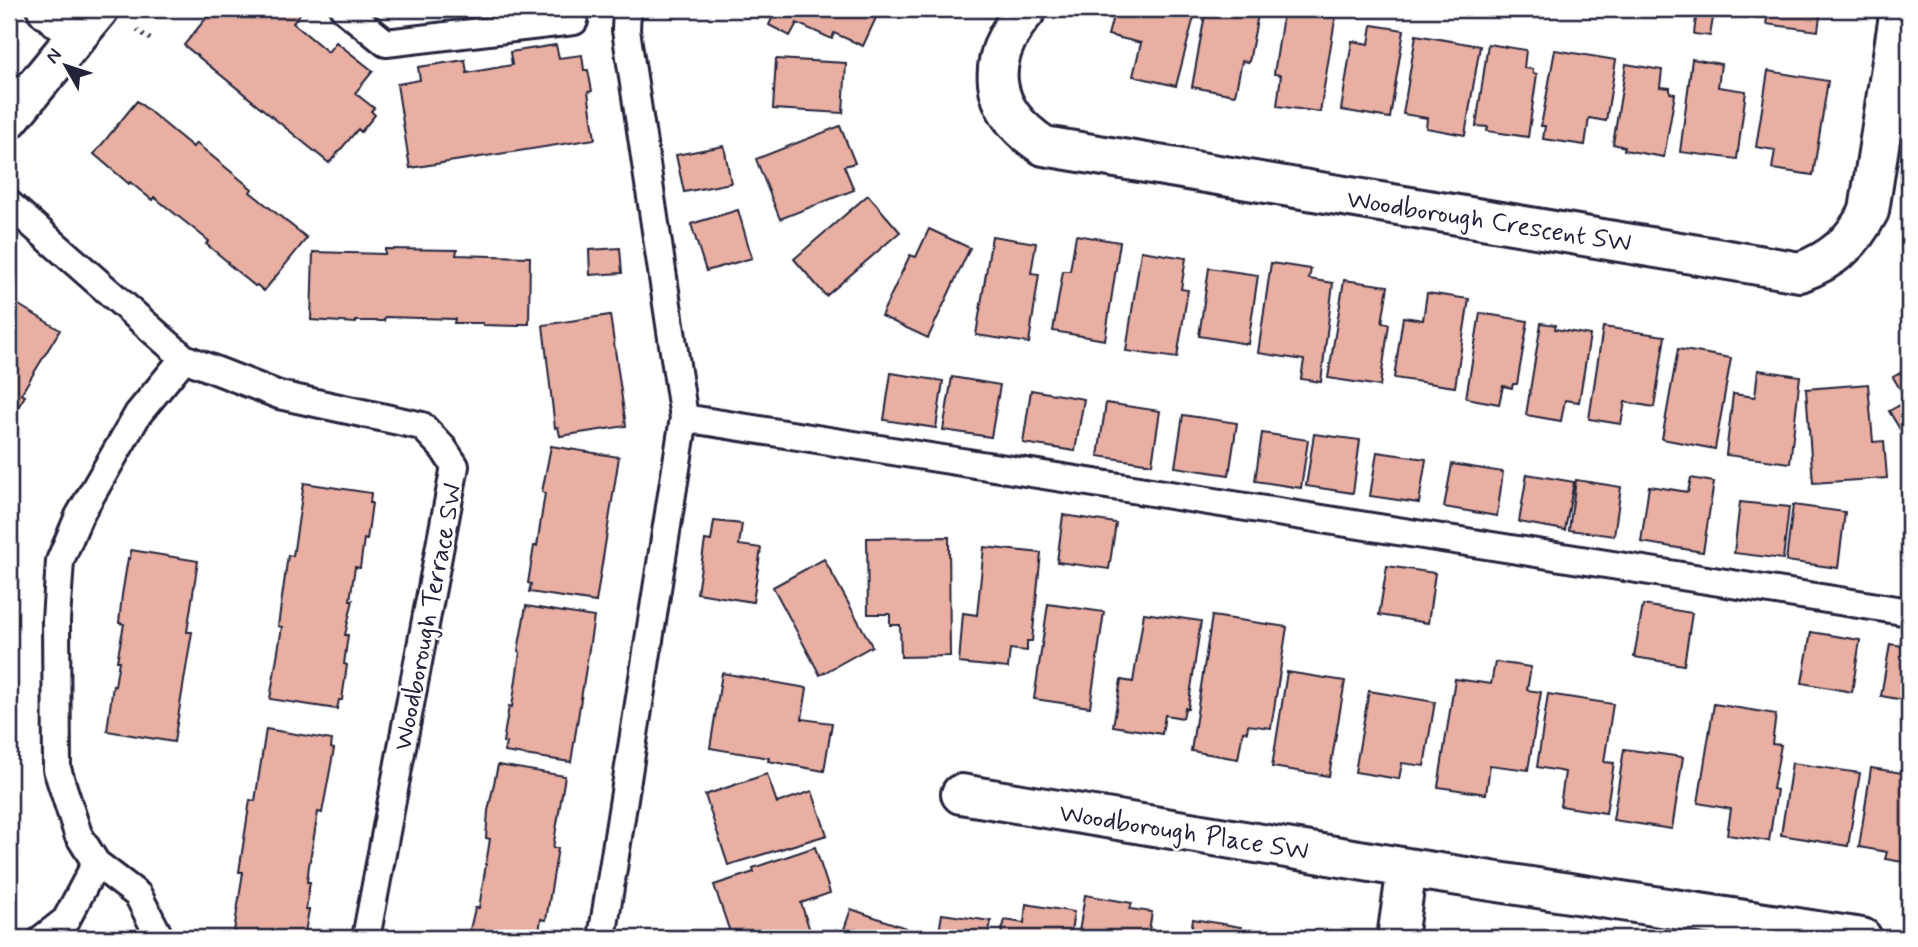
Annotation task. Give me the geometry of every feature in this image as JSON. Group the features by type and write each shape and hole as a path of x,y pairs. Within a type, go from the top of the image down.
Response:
{"street":[{"path":"9,119 88,21 47,9"},
{"name":"Woodborough Crescent SW","path":"1027,9 1013,24 1004,40 999,58 998,78 1001,96 1011,116 1026,134 1044,146 1800,272 1818,266 1849,243 1868,211 1900,9"},
{"name":"Woodborough Place SW","path":"961,794 1407,869 1862,938"},
{"path":"1396,938 1407,869"}],"lane":[{"path":"344,9 386,43 574,21"},
{"path":"602,938 684,418 626,30 626,9"},
{"name":"Woodborough Terrace SW","path":"9,204 184,358 279,396 422,426 443,448 455,466 366,938"},
{"path":"160,938 138,895 96,863 78,834 57,769 56,620 60,561 79,516 138,414 184,358"},
{"path":"684,418 1909,612"},
{"path":"43,938 66,920 96,863"}],"path":[{"path":"137,30 153,41"}],"building":[{"path":"210,9 293,9 300,14 293,23 328,52 336,42 373,71 355,93 374,108 371,111 375,115 361,132 358,129 329,163 184,45 212,11"},
{"path":"770,9 880,9 863,46 834,33 832,39 797,23 790,36 769,25 775,12"},
{"path":"1115,9 1196,9 1176,86 1133,76 1141,43 1108,35"},
{"path":"1206,9 1259,9 1249,62 1242,61 1235,95 1192,87"},
{"path":"1284,9 1336,14 1320,112 1277,106 1281,75 1274,74"},
{"path":"1697,9 1747,9 1746,17 1714,12 1710,36 1694,34"},
{"path":"1769,9 1821,9 1818,31 1766,24"},
{"path":"1372,25 1404,30 1390,118 1341,110 1352,41 1369,44"},
{"path":"1416,35 1480,46 1465,135 1426,128 1427,118 1403,114"},
{"path":"1488,44 1526,50 1524,68 1533,69 1533,73 1537,74 1528,137 1487,131 1488,127 1476,126"},
{"path":"556,45 559,58 582,55 592,91 588,92 595,139 410,168 397,84 420,80 418,67 465,60 467,73 512,65 510,52"},
{"path":"1555,50 1616,60 1606,121 1589,118 1585,145 1543,139 1545,126 1541,126"},
{"path":"776,59 846,63 843,113 773,109"},
{"path":"1692,59 1721,64 1718,87 1746,91 1737,159 1680,152"},
{"path":"1626,64 1662,70 1660,87 1670,88 1670,93 1675,94 1664,157 1624,150 1625,147 1613,144"},
{"path":"1768,71 1828,81 1813,175 1772,169 1775,150 1756,147"},
{"path":"137,101 193,147 196,143 252,189 250,192 307,238 264,291 206,244 209,241 154,197 152,200 130,182 129,184 94,154"},
{"path":"840,126 855,163 844,166 854,190 780,219 756,159"},
{"path":"724,146 731,183 684,192 676,155"},
{"path":"868,195 900,232 826,296 794,259"},
{"path":"738,210 752,258 706,271 691,224"},
{"path":"929,229 970,248 928,338 881,316 910,255 916,257"},
{"path":"1076,235 1120,242 1105,340 1053,331 1063,271 1070,271"},
{"path":"992,236 1036,243 1031,273 1039,274 1029,343 976,335"},
{"path":"620,248 622,273 590,275 589,250"},
{"path":"385,249 457,250 456,255 530,257 529,324 483,325 454,323 455,319 385,317 384,321 356,323 311,320 313,252 385,254"},
{"path":"1141,251 1186,258 1181,289 1188,290 1177,358 1126,351"},
{"path":"1271,263 1311,269 1309,279 1333,283 1321,382 1301,379 1304,360 1258,353"},
{"path":"1209,268 1258,275 1248,344 1199,336"},
{"path":"1344,280 1388,286 1382,323 1389,324 1380,386 1328,378"},
{"path":"1427,293 1469,299 1455,387 1394,378 1403,317 1423,320"},
{"path":"9,299 60,330 21,394 25,396 9,422"},
{"path":"1480,313 1528,321 1517,384 1513,384 1512,388 1503,386 1499,404 1466,398"},
{"path":"610,315 626,426 560,436 558,427 555,428 543,325"},
{"path":"1541,323 1556,325 1555,329 1590,335 1579,402 1565,400 1561,421 1526,415"},
{"path":"1603,327 1665,336 1654,407 1625,402 1621,424 1589,419"},
{"path":"1678,349 1731,358 1715,449 1662,439"},
{"path":"1909,368 1909,444 1889,411 1907,401 1893,377"},
{"path":"1758,370 1800,376 1790,463 1726,455 1733,394 1755,397"},
{"path":"891,373 943,381 936,428 884,420"},
{"path":"952,377 1000,385 991,437 943,430"},
{"path":"1868,384 1873,442 1884,441 1887,478 1813,483 1806,389"},
{"path":"1031,390 1084,399 1075,451 1023,443"},
{"path":"1106,403 1160,411 1152,464 1098,456"},
{"path":"1183,415 1237,423 1229,475 1175,467"},
{"path":"1262,433 1308,440 1301,488 1255,481"},
{"path":"1314,434 1360,440 1353,493 1306,486"},
{"path":"551,446 619,457 596,602 529,592 531,584 528,583 534,546 537,546 545,493 542,492"},
{"path":"1377,452 1426,459 1419,503 1370,496"},
{"path":"1452,464 1503,472 1497,516 1444,507"},
{"path":"1527,474 1574,482 1565,530 1519,522"},
{"path":"1691,478 1714,482 1703,552 1641,542 1649,486 1688,492"},
{"path":"1576,480 1621,487 1614,536 1569,530"},
{"path":"304,483 371,493 367,540 364,539 360,568 355,567 350,600 353,600 345,635 348,635 344,664 347,665 342,700 339,700 337,709 270,699 282,627 278,626 288,555 293,556"},
{"path":"1740,502 1789,507 1783,559 1734,553"},
{"path":"1793,505 1845,512 1838,568 1786,561"},
{"path":"1063,515 1116,523 1109,569 1057,562"},
{"path":"714,521 742,524 739,545 761,548 753,602 697,593 705,540 711,541"},
{"path":"949,537 950,656 901,657 900,625 890,625 890,614 868,614 867,538"},
{"path":"984,547 1041,553 1032,641 1027,641 1027,651 1010,649 1008,668 959,663 963,613 977,615"},
{"path":"131,550 198,561 187,632 192,632 174,742 107,731 124,624 119,623 122,595"},
{"path":"824,559 872,646 820,675 773,587"},
{"path":"1387,566 1435,573 1428,623 1379,615"},
{"path":"1048,604 1104,612 1090,707 1034,699"},
{"path":"1643,605 1692,613 1684,665 1634,657"},
{"path":"526,606 594,617 571,762 504,752 506,743 503,742 509,706 512,707"},
{"path":"1144,613 1201,621 1188,709 1185,708 1183,718 1165,715 1162,734 1113,726 1121,680 1133,682"},
{"path":"1212,616 1287,627 1271,728 1248,725 1247,732 1243,731 1238,759 1191,751"},
{"path":"1811,632 1860,640 1852,692 1802,683"},
{"path":"1890,644 1909,647 1909,701 1881,696"},
{"path":"1495,662 1531,667 1527,690 1541,692 1528,770 1490,765 1486,794 1438,787 1455,679 1491,684"},
{"path":"1287,672 1345,681 1329,776 1272,767"},
{"path":"722,673 807,688 802,719 832,723 824,771 710,748"},
{"path":"1369,691 1435,702 1424,766 1402,763 1399,779 1355,772"},
{"path":"1548,694 1613,704 1604,762 1614,763 1606,813 1560,806 1565,772 1537,767"},
{"path":"1714,704 1776,714 1772,744 1781,745 1773,789 1777,790 1769,841 1727,835 1731,809 1698,803"},
{"path":"266,729 332,740 331,748 334,749 322,813 318,812 309,866 306,910 309,910 304,938 233,938 243,872 239,872 250,800 255,801"},
{"path":"1624,749 1683,757 1672,829 1613,820"},
{"path":"1792,763 1860,773 1848,846 1781,835"},
{"path":"498,765 565,776 553,848 558,848 546,920 541,919 538,938 468,938 475,908 479,908 490,839 486,838 488,811"},
{"path":"1871,768 1909,774 1909,863 1885,859 1887,852 1859,847"},
{"path":"767,774 777,803 812,791 827,835 728,865 705,795"},
{"path":"815,847 830,893 801,903 811,934 798,938 732,938 714,885 754,872 753,868"},
{"path":"1085,895 1132,903 1130,909 1152,912 1148,938 1078,938"},
{"path":"1026,904 1074,912 1070,938 1000,938 1005,920 1024,923"},
{"path":"851,909 906,928 902,938 841,938"},
{"path":"942,914 991,921 988,938 938,938"},
{"path":"1193,919 1241,927 1239,938 1190,938"}]}
